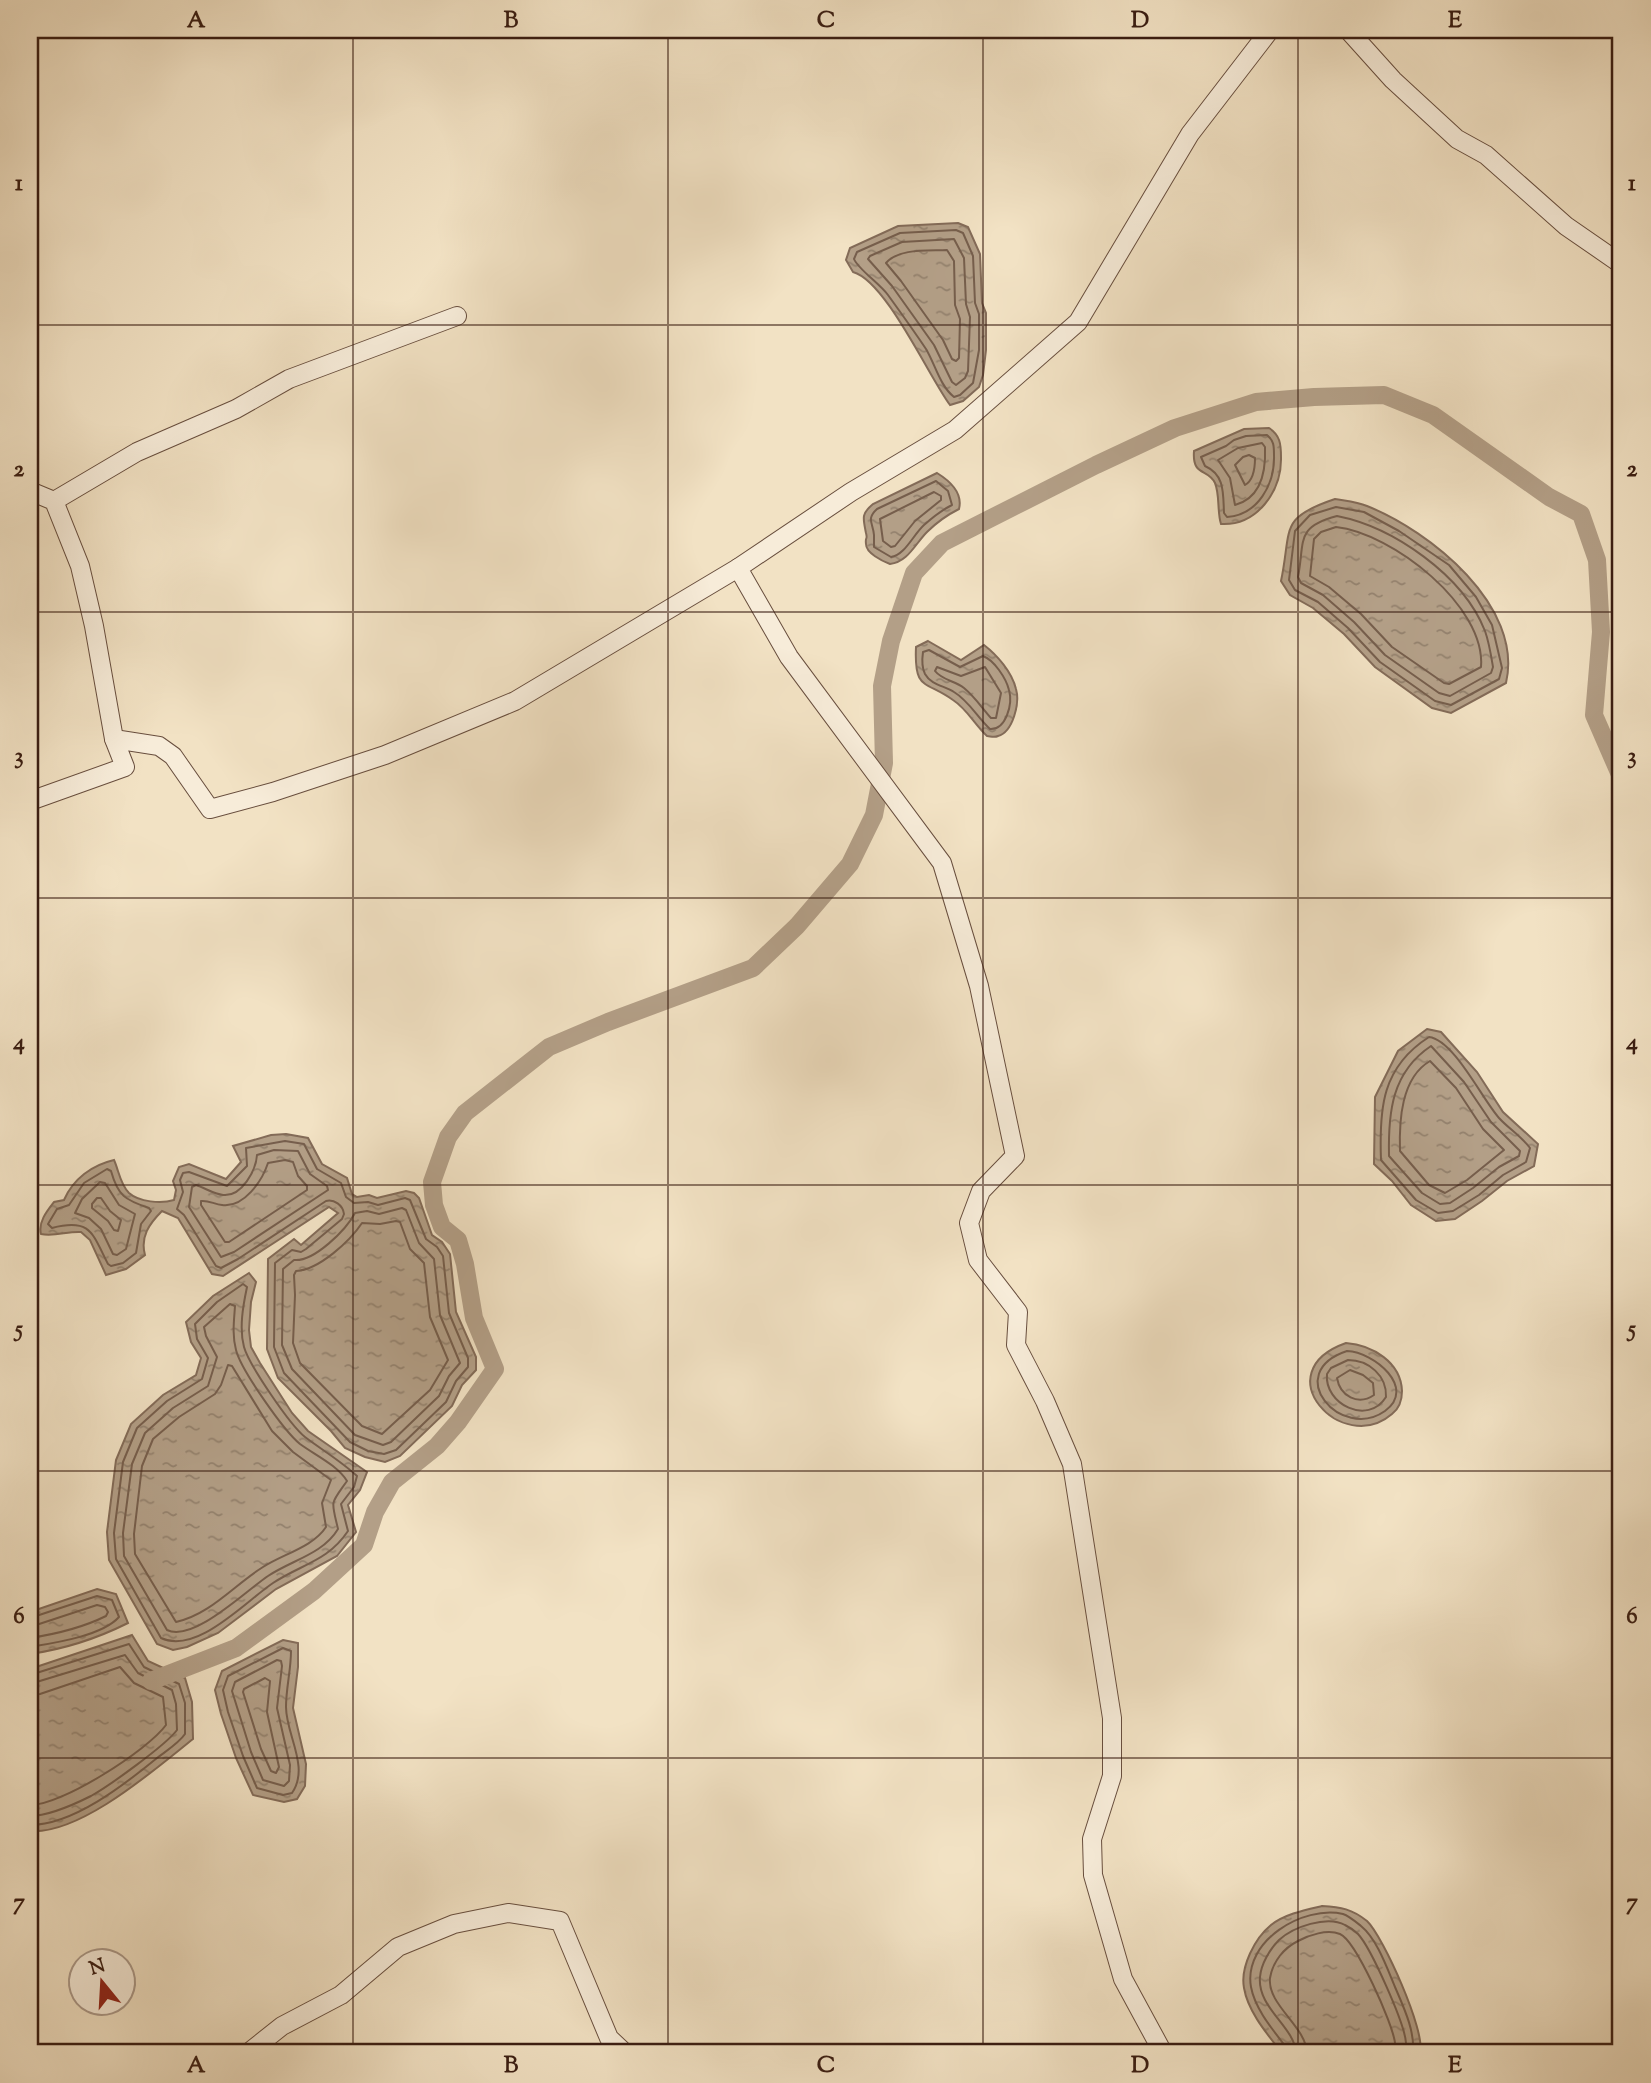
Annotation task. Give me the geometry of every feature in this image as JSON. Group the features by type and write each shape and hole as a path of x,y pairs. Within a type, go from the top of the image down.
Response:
{"street":[{"path":"1348,30 1393,80 1457,139 1486,155 1566,226 1621,264"},
{"path":"114,739 159,746 173,756 210,809 273,792 385,755 515,701 764,553 851,492 955,429 1078,322 1190,134 1267,31"},
{"path":"54,501 137,452 236,408 289,379 457,316"},
{"path":"30,491 54,501 80,566 94,626 114,739 125,767 30,801"},
{"path":"738,568 789,657 942,863 979,986 1015,1156 981,1191 969,1223 978,1260 1018,1312 1016,1345 1045,1401 1072,1464 1112,1718 1112,1776 1092,1839 1093,1874 1123,1979 1161,2049 1166,2053"},
{"path":"248,2053 282,2026 341,1995 398,1947 454,1924 508,1913 560,1921 609,2038 625,2053"}],"water":[{"path":"958,223 968,227 980,254 982,303 986,313 986,350 979,387 963,401 950,405 893,311 866,279 853,272 846,260 850,248 898,226"},
{"path":"1269,428 1278,437 1281,452 1280,470 1272,494 1256,513 1246,519 1221,524 1215,483 1195,465 1194,451 1244,429"},
{"path":"937,473 954,488 959,498 959,509 935,525 902,560 890,564 875,556 866,544 866,511 873,504"},
{"path":"1335,499 1363,505 1392,518 1418,533 1467,575 1487,600 1501,626 1508,654 1506,683 1451,713 1432,708 1375,667 1344,634 1313,608 1290,595 1281,581 1291,528 1304,513"},
{"path":"928,641 961,660 984,645 994,654 1011,676 1017,695 1014,716 1008,729 995,737 987,736 958,704 919,678 916,647"},
{"path":"1427,1029 1441,1032 1477,1072 1503,1112 1538,1144 1534,1166 1507,1181 1455,1219 1436,1221 1411,1205 1374,1164 1375,1097 1398,1051"},
{"path":"286,1134 308,1138 322,1164 347,1178 352,1194 357,1197 369,1195 377,1198 406,1191 414,1193 419,1198 432,1235 442,1242 450,1254 456,1312 476,1357 476,1370 462,1385 452,1406 400,1456 385,1462 345,1448 278,1378 267,1349 268,1259 294,1239 301,1245 338,1213 329,1207 223,1276 212,1274 178,1218 162,1211 147,1231 145,1255 126,1269 106,1275 90,1240 81,1232 41,1234 42,1221 54,1202 64,1200 78,1179 98,1165 114,1160 122,1182 133,1196 157,1202 169,1201 174,1200 176,1190 173,1181 179,1167 189,1164 226,1179 241,1162 233,1146 271,1135"},
{"path":"249,1273 256,1282 251,1302 251,1347 260,1363 292,1413 308,1431 367,1472 360,1490 348,1505 356,1532 337,1556 276,1589 218,1633 187,1647 173,1650 157,1644 109,1560 107,1532 116,1460 131,1424 163,1395 196,1375 201,1358 191,1342 186,1322 213,1296"},
{"path":"1346,1343 1375,1351 1391,1364 1400,1381 1402,1394 1399,1406 1392,1414 1372,1424 1352,1425 1334,1418 1320,1406 1311,1390 1312,1372 1322,1356"},
{"path":"97,1589 116,1594 128,1623 80,1643 30,1654 30,1612"},
{"path":"132,1635 148,1661 185,1678 192,1702 193,1739 137,1783 93,1812 71,1823 30,1831 30,1669"},
{"path":"283,1640 298,1643 293,1708 306,1764 305,1786 297,1799 284,1802 253,1795 236,1758 215,1690 222,1671"},
{"path":"1322,1906 1351,1911 1367,1921 1374,1930 1410,2006 1420,2041 1420,2052 1282,2053 1259,2023 1246,1997 1243,1980 1254,1945 1271,1925 1282,1918"}],"waterway":[{"path":"151,1681 236,1648 314,1591 364,1545 375,1512 392,1482 437,1446 458,1422 495,1369 474,1318 458,1240 442,1227 434,1205 432,1182 448,1137 465,1113 549,1047 753,968 797,926 850,864 874,815 884,763 882,686 891,641 914,573 942,543 1175,428 1256,402 1384,395 1433,415 1549,497 1581,514 1597,560 1601,632 1594,715 1621,777"}]}
